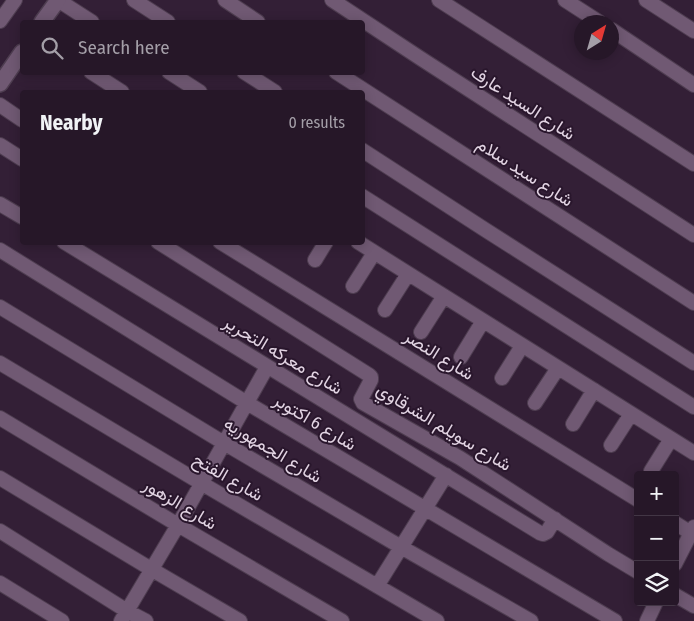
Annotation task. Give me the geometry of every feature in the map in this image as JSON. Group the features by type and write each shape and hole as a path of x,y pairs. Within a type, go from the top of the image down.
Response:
{"street":[{"path":"0,20 15,0"},
{"path":"43,20 58,0 89,20"},
{"path":"134,0 165,20"},
{"path":"225,0 255,20"},
{"name":"شارع السيد عارف","path":"332,0 362,20"},
{"path":"439,0 694,164"},
{"path":"565,0 588,15"},
{"path":"646,0 694,31"},
{"name":"شارع السيد عارف","path":"365,22 694,235"},
{"path":"619,35 694,85"},
{"path":"0,84 20,55"},
{"path":"95,75 116,90"},
{"path":"174,75 197,90"},
{"path":"249,75 272,90"},
{"name":"شارع سيد سلام","path":"341,75 364,90"},
{"name":"شارع سيد سلام","path":"365,91 694,303"},
{"path":"0,105 20,119"},
{"path":"0,145 20,158"},
{"path":"365,152 694,363"},
{"path":"365,198 694,407"},
{"path":"0,204 20,216"},
{"name":"شارع معركه التحرير","path":"69,245 542,534 547,532 555,519"},
{"name":"شارع سويلم الشرقاوي","path":"163,245 369,375 371,380 361,399 364,403 460,458 634,570"},
{"name":"شارع النصر","path":"225,245 634,498"},
{"path":"315,260 324,245"},
{"path":"362,245 694,453"},
{"name":"شارع 6 اكتوبر","path":"0,250 247,403 615,621"},
{"path":"353,286 374,253"},
{"path":"385,310 408,274"},
{"path":"421,332 444,296"},
{"name":"شارع الجمهوريه","path":"0,307 224,443 531,621"},
{"path":"461,356 483,321"},
{"path":"502,378 522,346"},
{"name":"شارع الفتح","path":"0,363 201,484 437,621"},
{"path":"124,616 178,525 267,367"},
{"path":"535,403 558,368"},
{"path":"573,424 594,390"},
{"path":"611,445 631,414"},
{"name":"شارع الزهور","path":"0,418 342,621"},
{"path":"651,471 671,439"},
{"path":"377,586 446,475"},
{"path":"0,478 240,621"},
{"path":"677,561 693,532 679,525"},
{"path":"0,531 124,616 146,621"},
{"path":"0,583 62,621"},
{"path":"679,597 694,606"},
{"path":"647,621 654,606"}]}
